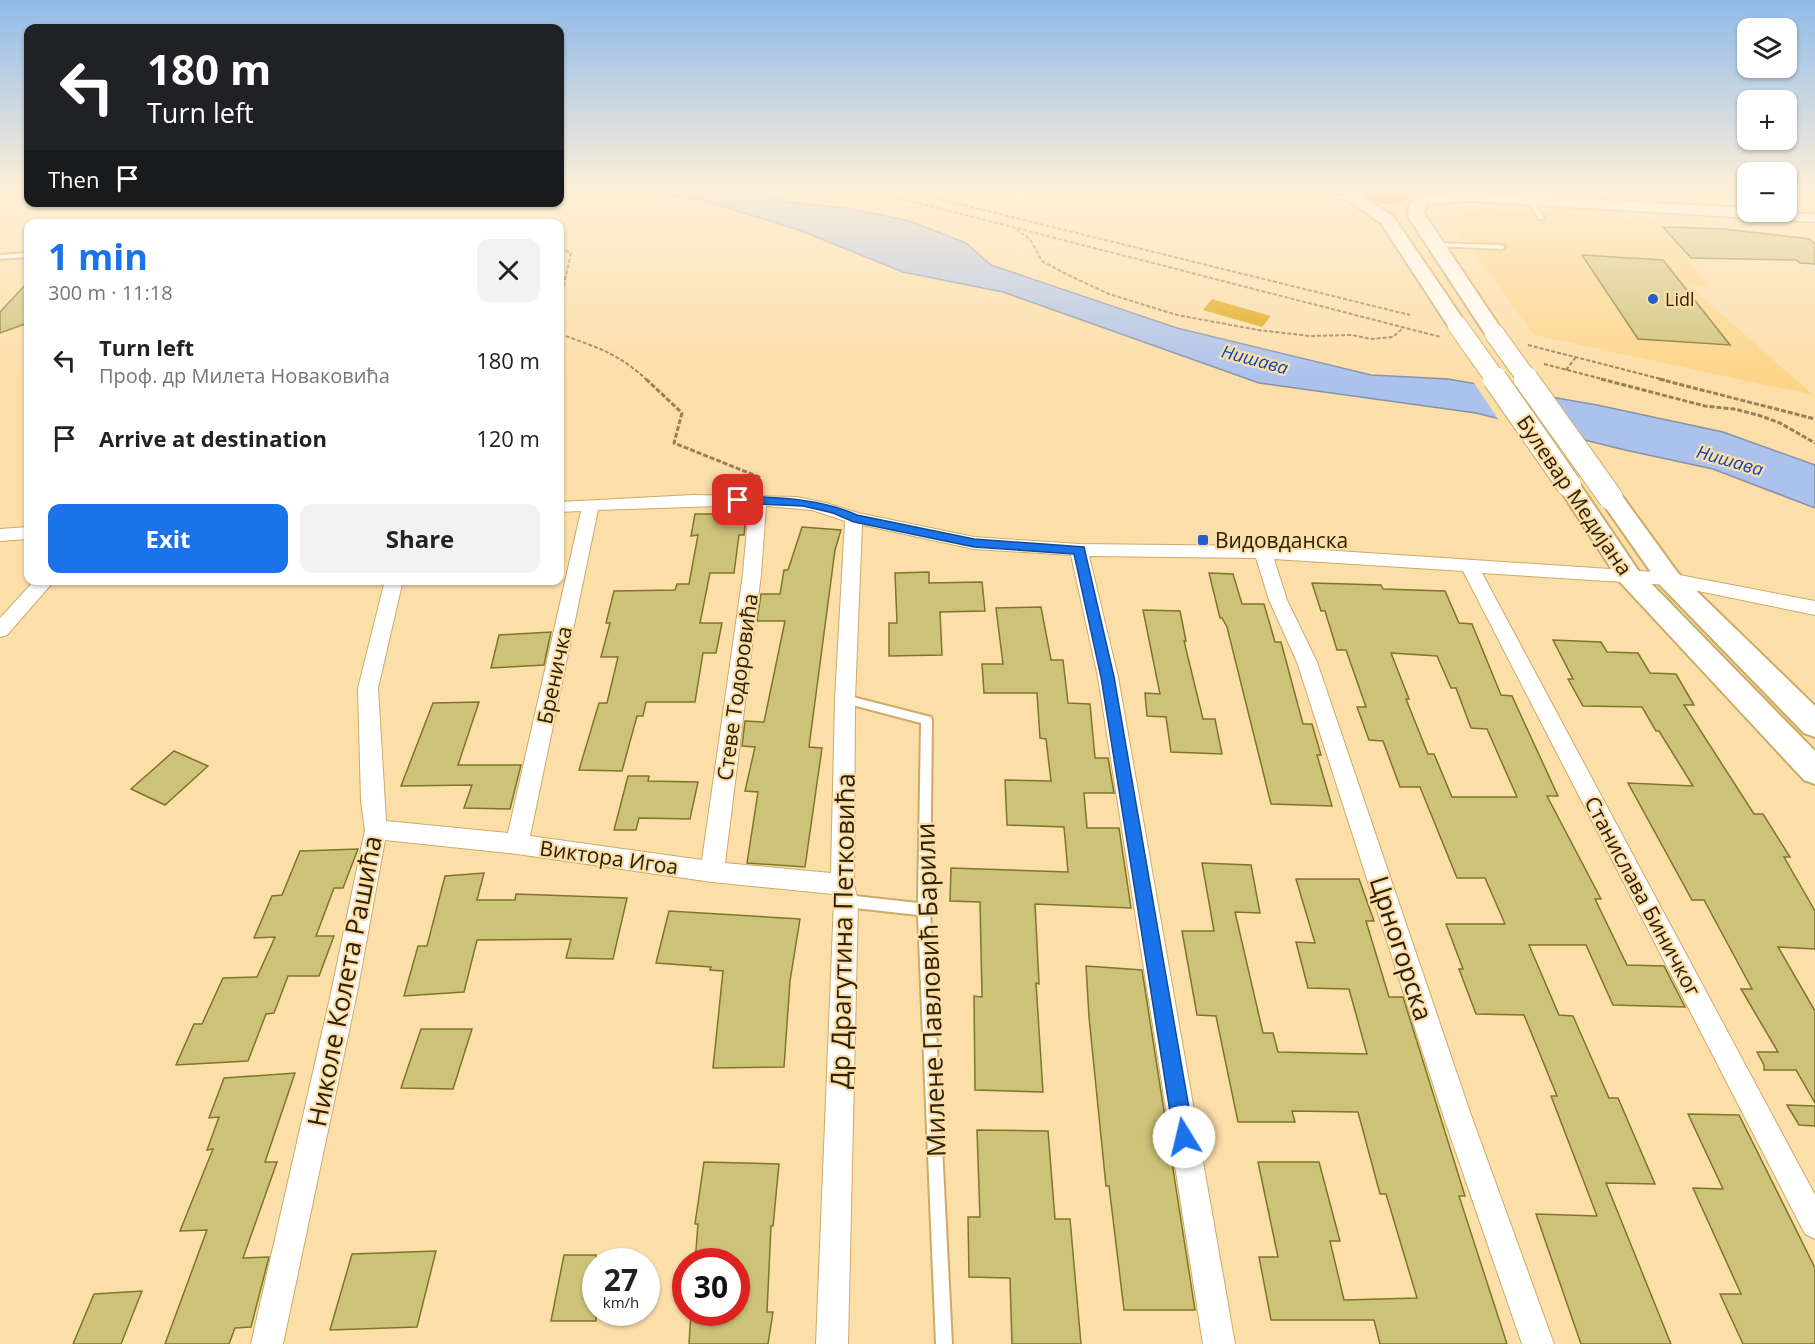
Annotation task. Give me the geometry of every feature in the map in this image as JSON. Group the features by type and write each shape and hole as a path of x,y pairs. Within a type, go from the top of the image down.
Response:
{"main road":[{"name":"Булевар Медијана","path":"1407,254 1453,332 1569,485 1629,576 1815,771"},
{"name":"Булевар Медијана","path":"1441,254 1494,333 1669,579 1815,725"}],"street":[{"path":"564,507 700,500 803,502 836,510 854,518 974,543 1079,550 1263,552 1669,579 1815,608"},
{"name":"Стеве Тодоровића","path":"712,873 752,574 758,500"},
{"name":"Бреничка","path":"517,844 591,505"},
{"name":"Др Драгутина Петковића","path":"832,1344 844,893 845,699 854,518"},
{"path":"0,536 24,534"},
{"path":"1079,550 1108,677 1219,1344"},
{"name":"Црногорска","path":"1263,552 1278,600 1307,662 1456,1112 1538,1344"},
{"name":"Станислава Биничког","path":"1470,567 1815,1224"},
{"path":"0,630 41,585"},
{"name":"Николе Колета Рашића","path":"267,1344 344,993 376,830 372,801 368,688 393,585"},
{"name":"Виктора Игоа","path":"376,830 517,844 844,893"}],"lane":[{"path":"0,256 24,255"},
{"name":"Милене Павловић Барили","path":"845,699 927,720 924,910 944,1344"},
{"path":"844,893 924,910"}],"path":[{"path":"564,284 571,254"},
{"path":"1038,254 1042,261 1109,294 1177,315 1258,330 1301,335 1352,335 1371,339 1393,337 1404,327"},
{"path":"1119,254 1404,327 1453,332"},
{"path":"1163,254 1410,315"},
{"path":"1209,265 1215,278"},
{"path":"564,335 609,351 632,366 682,413 674,442 759,477 758,500"},
{"path":"1518,342 1815,418"},
{"path":"1566,370 1576,357"},
{"path":"1535,362 1705,406 1734,409 1758,415 1780,423 1815,443"}],"shaded area":[{"path":"1475,254 1684,254 1710,287 1690,286 1813,395 1534,335"},
{"path":"1212,299 1271,316 1262,327 1203,310"}],"water":[{"name":"Нишава","path":"858,254 978,254 991,265 1177,328 1371,375 1448,379 1597,405 1723,432 1815,465 1815,508 1713,469 1476,413 1259,383 1003,292 903,272"}],"pier":[{"path":"1472,380 1548,393 1585,443 1500,422"}],"building":[{"path":"1687,254 1815,254 1815,264 1800,263 1796,260 1691,258"},
{"name":"Lidl","path":"1582,255 1663,260 1730,345 1638,339"},
{"path":"24,286 24,324 0,333 0,312"},
{"path":"695,514 746,514 744,535 739,535 734,573 710,573 700,623 722,623 716,653 703,653 695,702 646,702 643,716 637,716 622,771 579,770 599,703 607,703 618,657 601,657 610,623 606,623 614,591 675,590 677,584 689,584 698,535 691,536"},
{"path":"802,527 841,530 835,550 809,747 822,748 805,867 747,863 758,792 745,791 755,747 742,746 745,721 764,722 785,621 757,621 761,594 780,594 784,570 788,570"},
{"path":"929,572 929,583 982,582 985,611 940,612 942,655 889,656 889,623 897,623 895,573"},
{"path":"1209,573 1233,574 1242,604 1264,604 1275,642 1281,642 1303,724 1312,724 1321,755 1317,755 1332,806 1271,804 1227,627 1220,618"},
{"path":"1312,583 1381,585 1383,589 1445,591 1459,623 1472,624 1501,695 1512,696 1558,796 1547,796 1601,899 1595,899 1627,965 1664,966 1685,1007 1613,1005 1586,945 1529,945 1559,1015 1573,1016 1609,1098 1618,1098 1655,1184 1606,1183 1671,1344 1581,1344 1536,1214 1597,1216 1551,1096 1557,1096 1524,1015 1476,1014 1459,969 1463,969 1446,924 1505,924 1485,878 1457,878 1420,787 1400,787 1383,741 1369,740 1357,707 1366,707 1346,650 1337,650 1325,611 1321,611","holes":["1391,653 1437,656 1451,688 1456,688 1471,728 1487,729 1517,797 1452,797 1434,754 1428,754"]},
{"path":"1041,607 1051,660 1063,660 1068,703 1090,704 1095,758 1108,758 1114,793 1084,793 1087,828 1119,828 1131,908 1035,904 1039,984 1036,983 1043,1092 975,1090 974,996 982,997 980,902 950,901 951,868 1068,872 1064,827 1007,825 1005,780 1051,781 1046,739 1040,738 1037,693 984,693 982,664 1003,664 996,608"},
{"path":"1143,610 1180,611 1186,641 1184,641 1203,719 1215,719 1222,754 1171,752 1166,717 1147,716 1145,693 1160,694"},
{"path":"551,632 544,665 491,668 499,635"},
{"path":"1553,640 1601,642 1607,652 1638,653 1650,673 1676,674 1694,705 1684,705 1754,814 1763,814 1790,857 1784,857 1815,911 1815,949 1778,947 1815,1011 1815,1103 1796,1070 1764,1070 1764,1065 1757,1052 1778,1052 1741,989 1752,989 1704,900 1692,900 1628,783 1693,786 1642,707 1583,706 1568,679 1573,679"},
{"path":"479,702 458,765 521,765 510,809 464,808 472,785 401,786 433,703"},
{"path":"174,751 208,766 165,805 131,789"},
{"path":"628,776 649,776 648,781 698,782 690,819 639,818 636,830 614,830"},
{"path":"358,849 343,888 334,888 316,936 334,936 319,976 288,976 274,1013 266,1014 248,1061 176,1065 194,1024 202,1024 223,978 257,977 275,937 254,938 272,896 282,895 300,851"},
{"path":"1202,863 1251,865 1260,913 1235,912 1263,1033 1273,1033 1278,1052 1367,1054 1349,989 1308,988 1296,942 1315,943 1296,879 1359,879 1374,921 1366,921 1389,997 1403,997 1465,1196 1459,1196 1507,1344 1380,1344 1374,1320 1271,1320 1259,1257 1278,1257 1258,1162 1319,1162 1340,1241 1330,1241 1344,1300 1417,1298 1386,1194 1380,1194 1358,1112 1292,1111 1295,1122 1238,1122 1216,1016 1197,1015 1182,931 1214,931"},
{"path":"484,873 477,900 515,900 516,894 627,898 613,959 566,958 571,939 477,940 464,992 404,996 418,946 427,946 445,876"},
{"path":"669,911 800,919 790,981 784,1067 713,1068 723,971 710,970 711,967 656,963"},
{"path":"1086,966 1142,970 1195,1310 1124,1310 1109,1186 1106,1186"},
{"path":"421,1029 472,1029 453,1089 401,1088"},
{"path":"295,1073 265,1162 277,1162 243,1258 269,1257 251,1327 235,1328 229,1344 165,1344 207,1230 180,1231 213,1149 207,1150 219,1117 209,1118 224,1078"},
{"path":"1787,1105 1815,1106 1815,1126 1799,1125"},
{"path":"1688,1114 1739,1115 1815,1268 1815,1344 1743,1344 1720,1294 1741,1294 1693,1188 1723,1189"},
{"path":"977,1130 1048,1131 1055,1219 1070,1219 1081,1344 1012,1344 1010,1278 969,1277 968,1217 980,1217"},
{"path":"704,1162 779,1164 773,1226 771,1226 767,1312 773,1312 768,1344 689,1344 690,1326 750,1326 750,1248 696,1248 698,1224 695,1224"},
{"path":"436,1251 417,1327 330,1330 352,1254"},
{"path":"564,1255 582,1255 582,1321 551,1321"},
{"path":"142,1291 121,1344 73,1344 94,1294"}],"place":[{"name":"Lidl","path":"1653,299"},
{"name":"Видовданска","path":"1203,540"}],"route":[{"path":"738,500 803,502 836,510 854,518 974,543 1079,550 1108,677 1184,1137"}]}
